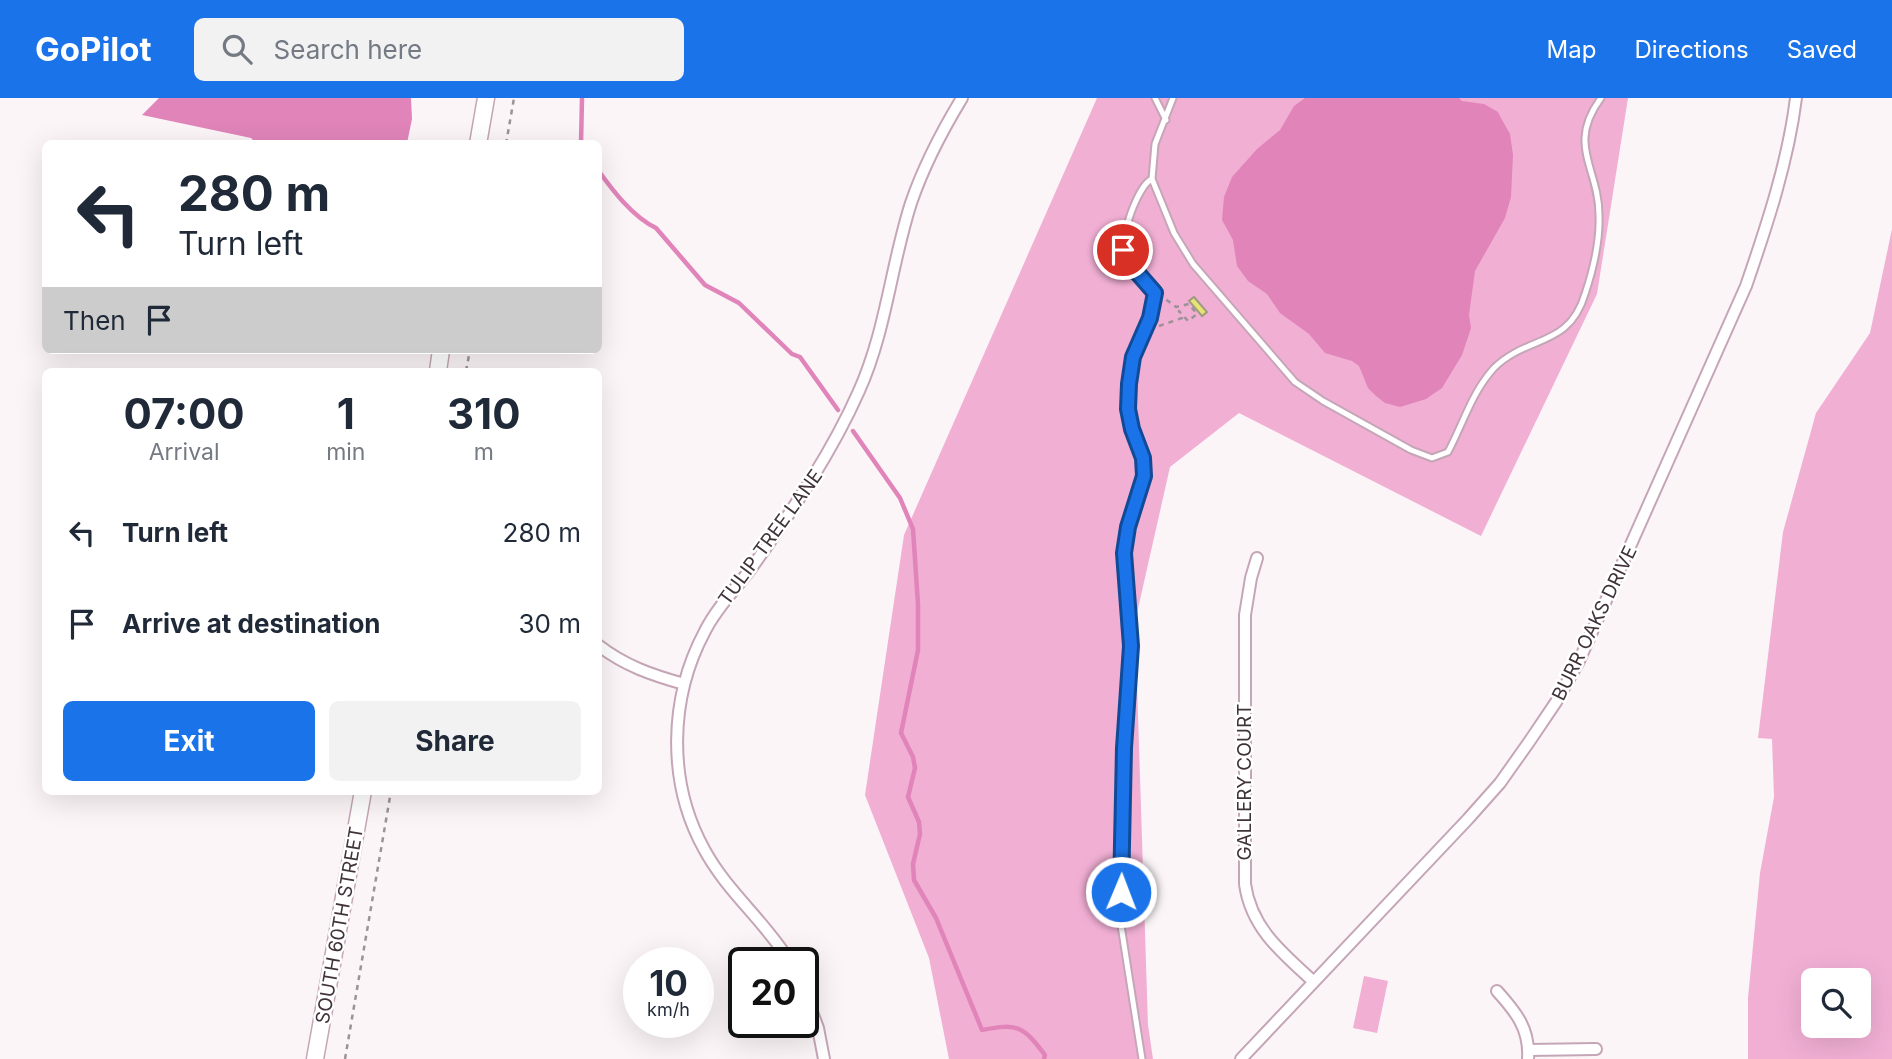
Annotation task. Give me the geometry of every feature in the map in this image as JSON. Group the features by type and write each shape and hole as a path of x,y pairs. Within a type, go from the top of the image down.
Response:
{"street":[{"path":"479,140 486,98"},
{"name":"TULIP TREE LANE","path":"779,947 719,873 693,825 681,783 677,742 678,713 684,684 693,655 706,629 791,510 844,425 876,345 911,204 925,167 962,98"},
{"name":"BURR OAKS DRIVE","path":"1241,1059 1492,792 1556,702 1590,638 1746,286 1778,184 1796,98"},
{"name":"GALLERY COURT","path":"1257,558 1245,615 1245,884 1253,915 1263,932 1314,982"},
{"path":"602,648 635,669 684,684"},
{"name":"SOUTH 60TH STREET","path":"315,1059 362,795"},
{"path":"1497,991 1523,1023 1528,1054 1596,1049"},
{"path":"819,1033 824,1059"}],"lane":[{"path":"1155,98 1166,120"},
{"path":"1173,98 1155,144 1153,179 1174,233 1193,264 1295,382 1322,401 1402,445 1426,457 1437,458 1448,452 1474,397 1496,366 1519,351 1559,332 1577,315 1590,275 1600,217 1599,204 1586,160 1585,129 1591,112 1601,98"},
{"path":"1142,1059 1134,1023 1120,919 1124,748 1131,646 1124,553 1128,527 1144,476 1143,458 1128,409 1129,384 1133,357 1155,293 1128,262 1123,245 1127,226 1140,194 1147,181 1153,179"}],"path":[{"path":"507,140 514,98"},
{"path":"1145,328 1182,318 1180,311 1188,321 1197,314 1189,304 1176,307 1155,293"},
{"path":"345,1059 390,795"}],"shaded area":[{"path":"159,98 411,98 412,119 408,140 253,140 142,115"},
{"path":"1097,98 1628,98 1597,294 1481,536 1239,413 1170,467 1135,622 1148,1025 1153,1059 949,1059 929,958 865,795 904,535"},
{"path":"1305,98 1459,98 1462,101 1484,104 1498,112 1510,134 1513,155 1511,197 1505,218 1475,271 1469,315 1471,328 1462,355 1442,388 1426,399 1400,407 1385,403 1368,388 1359,366 1352,361 1325,353 1309,334 1280,313 1267,294 1248,281 1237,266 1233,240 1222,220 1224,197 1232,177 1257,149 1280,130 1294,106"},
{"path":"1892,229 1892,1059 1748,1059 1748,998 1760,873 1774,797 1772,739 1758,738 1783,532 1816,413 1870,333"},
{"path":"1364,976 1388,981 1377,1033 1353,1028"}],"building":[{"path":"1194,297 1207,312 1202,316 1189,301"}],"waterway":[{"path":"581,140 582,98"},
{"path":"602,175 624,203 656,228 705,285 739,303 792,354 800,357 838,410"},
{"path":"853,431 900,498 913,529 918,650 901,733 913,757 915,768 908,797 919,822 920,834 913,864 914,880 936,918 982,1030 1004,1027 1019,1029 1037,1045 1045,1055 1044,1059"}],"route":[{"path":"1121,892 1124,748 1131,646 1124,553 1128,527 1144,476 1143,458 1128,409 1129,384 1133,357 1155,301 1153,289 1128,262 1123,250"}]}
